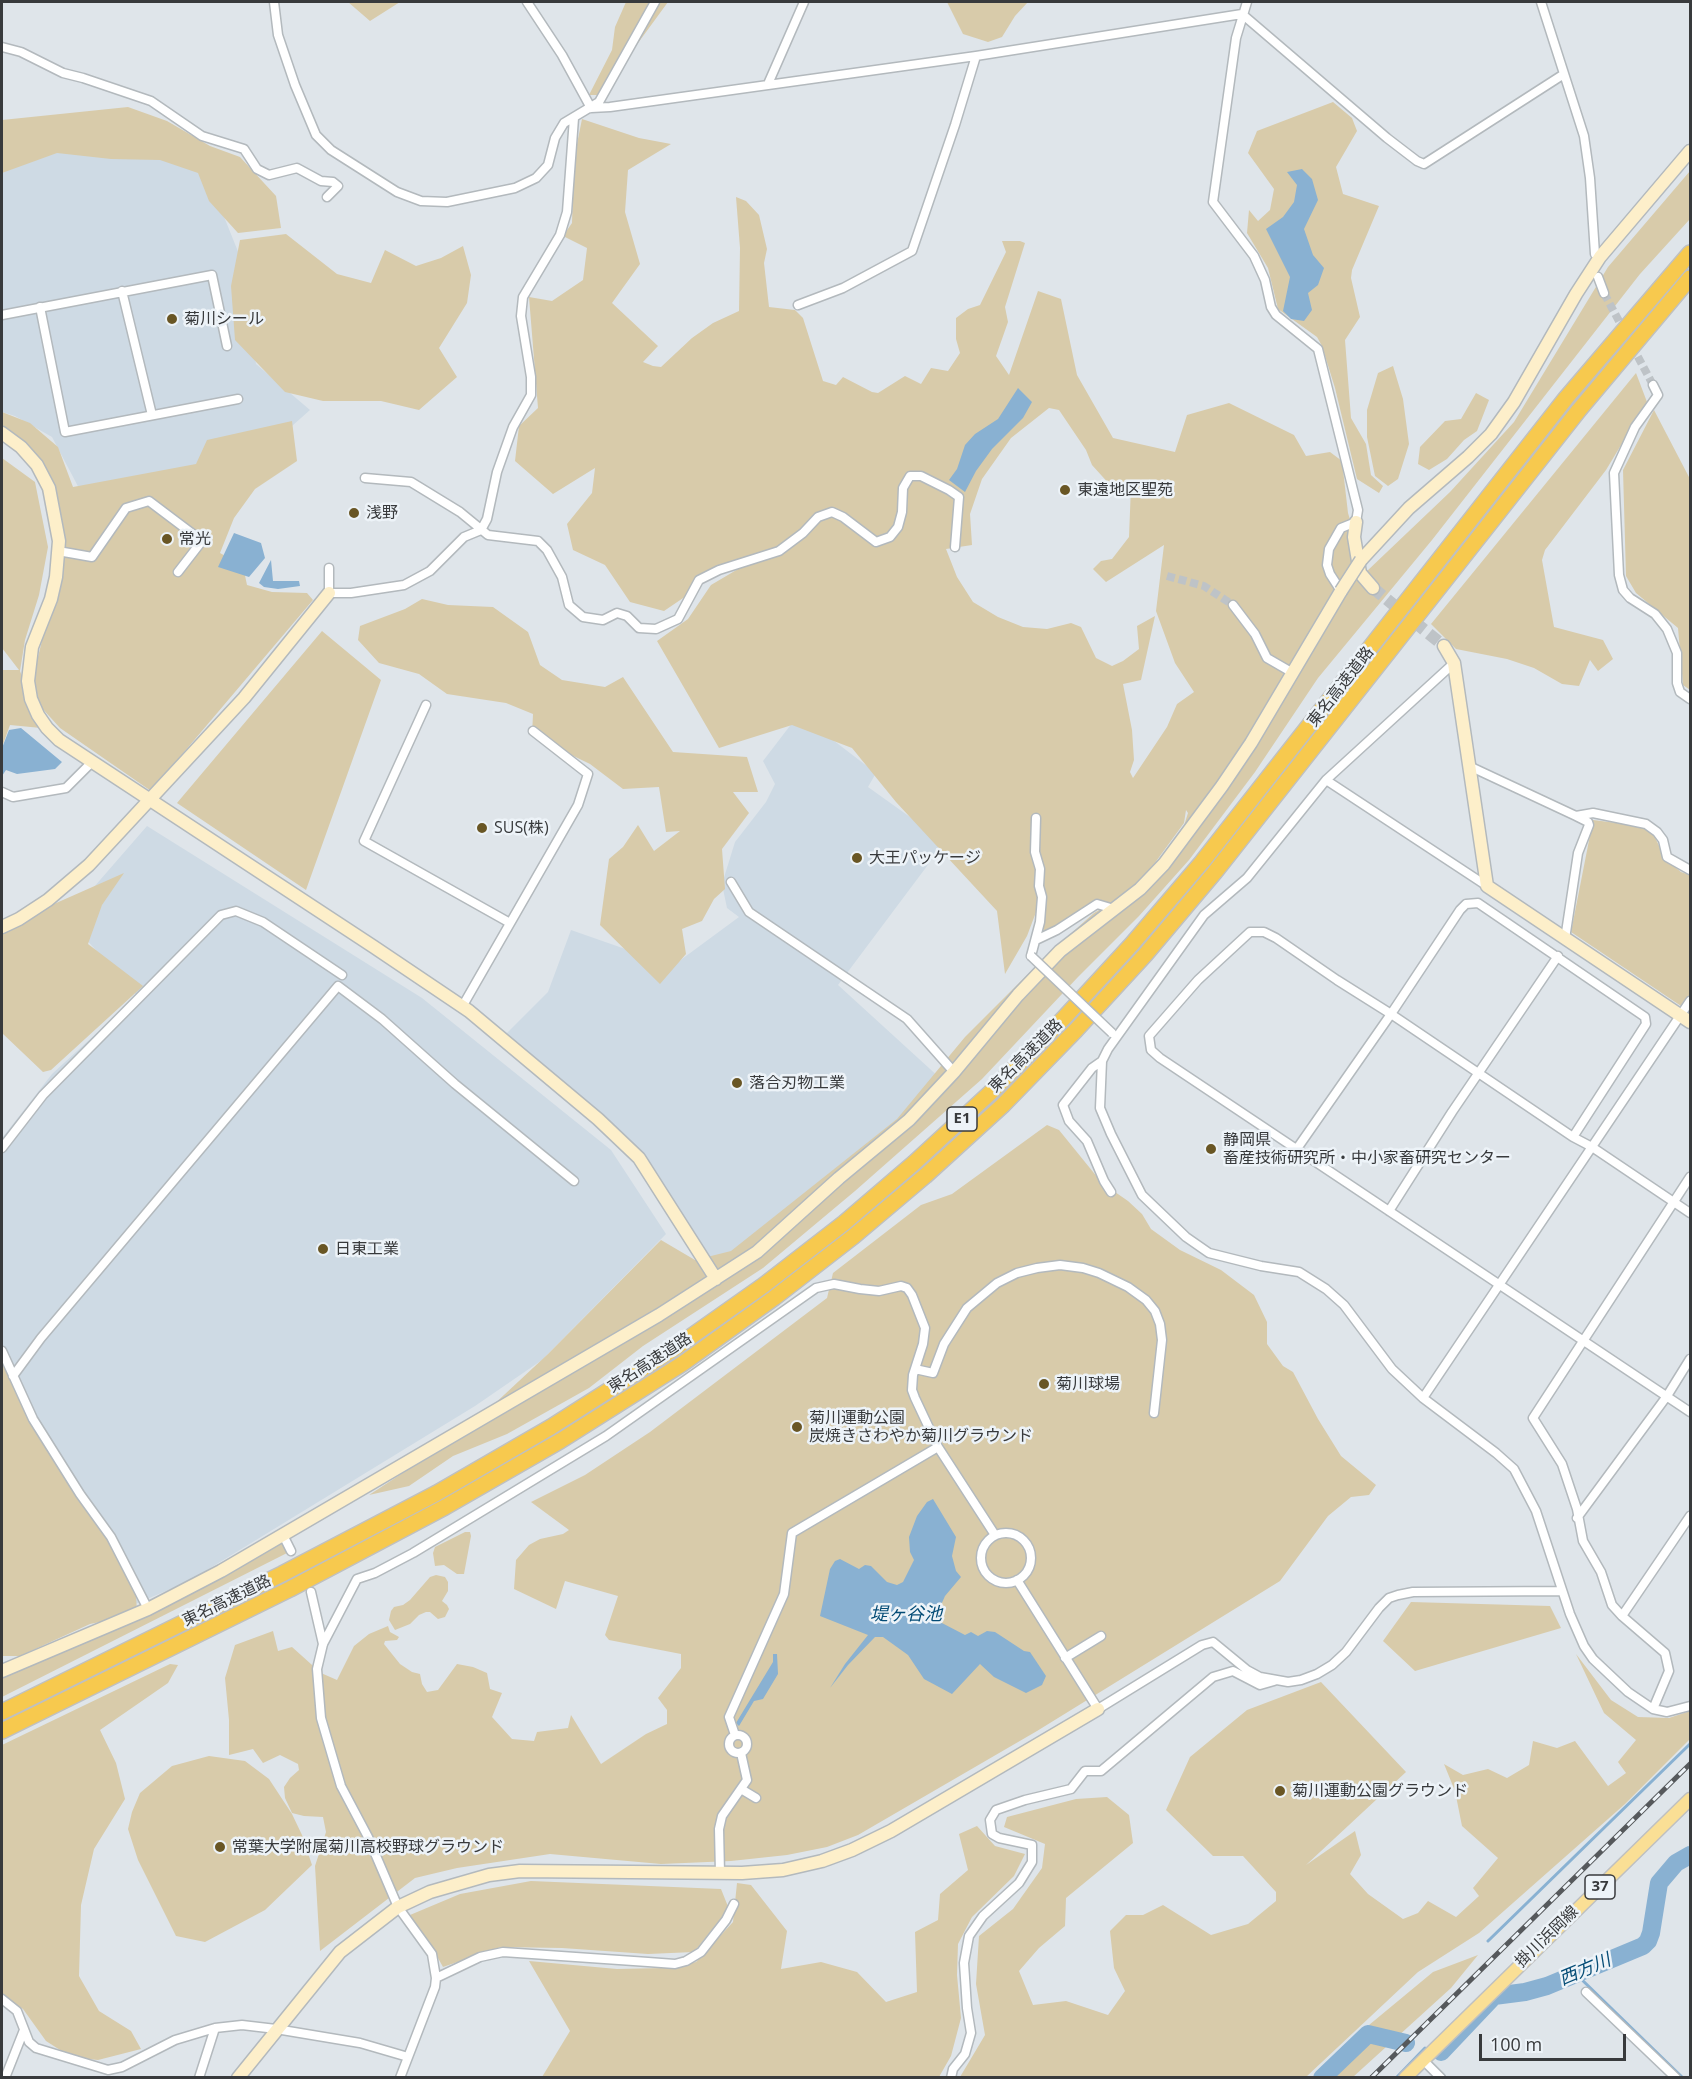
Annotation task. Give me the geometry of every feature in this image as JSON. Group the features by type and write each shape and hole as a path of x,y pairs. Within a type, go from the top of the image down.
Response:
{"highway":[{"name":"東名高速道路","path":"2,1712 282,1574 437,1493 551,1427 672,1350 764,1285 844,1223 914,1163 990,1093 1063,1019 1132,944 1202,862 1566,398 1690,253"},
{"name":"東名高速道路","path":"2,1731 290,1589 445,1507 560,1441 682,1364 774,1298 854,1236 916,1183 1003,1105 1068,1039 1145,955 1208,881 1579,410 1690,278"}],"main road":[{"name":"掛川浜岡線","path":"1405,2078 1479,2003 1690,1799"}],"street":[{"path":"274,2 278,35 295,85 316,135 331,150 397,192 422,201 447,202 515,188 536,178 548,165 555,138 564,123 599,102 655,2"},
{"path":"527,2 562,55 591,108"},
{"path":"768,84 804,2"},
{"path":"1247,2 1236,38 1213,202 1254,256 1265,280 1271,307 1276,315 1318,349 1358,510 1354,537 1360,573 1373,588"},
{"path":"1541,2 1584,136 1588,157 1595,254"},
{"path":"591,108 976,56 1242,14 1387,138 1424,164 1564,74"},
{"path":"2,47 21,52 63,73 151,101 202,136 244,149 257,169 269,175 297,168 321,181 333,182 338,186 327,197"},
{"path":"798,305 843,288 912,251 976,56"},
{"path":"328,593 351,593 404,585 430,571 464,537 481,530 487,519 497,472 509,439 531,395 531,377 521,316 523,297 560,235 567,212 574,118"},
{"path":"2,1671 148,1610 283,1535 421,1452 659,1315 757,1252 839,1178 909,1120 954,1072 1018,995 1060,951 1140,889 1164,864 1222,786 1361,560 1410,508 1491,434 1514,402 1600,257 1690,150"},
{"path":"2,315 212,275 227,346"},
{"path":"1598,277 1604,293"},
{"path":"123,291 152,415"},
{"path":"40,307 65,432 238,399"},
{"path":"1653,385 1658,395 1635,427 1614,473 1619,575 1623,590 1630,598 1655,614 1667,629 1677,653 1677,683 1680,692 1690,699"},
{"path":"2,433 29,456 49,488 59,541 56,577 51,599 32,647 28,681 31,699 47,728 59,740 462,1007 598,1119 639,1158 716,1279"},
{"path":"365,478 411,483 460,512 488,535 538,541 548,550 562,577 569,605 583,617 603,620 617,613 627,616 639,628 656,629 678,619 699,580 719,570 779,551 803,533 818,517 832,512 843,517 876,542 890,537 898,527 902,512 903,488 910,476 921,476 959,497 955,548"},
{"path":"58,552 93,557 126,508 149,501 202,541 178,572"},
{"path":"1341,591 1327,565 1329,549 1341,528 1356,522"},
{"path":"2,927 20,920 48,900 89,865 244,698 328,593 329,568"},
{"path":"1233,605 1255,634 1267,658 1293,673"},
{"path":"1444,646 1454,663 1486,886"},
{"path":"1454,663 1326,780 1247,878 1204,915 1114,1034 1102,1061 1100,1108 1142,1195 1186,1237 1209,1253 1261,1266 1299,1272 1326,1289 1344,1305 1392,1369 1423,1398 1514,1469 1536,1511 1561,1591 1584,1646 1593,1659 1628,1692 1653,1709 1667,1712 1690,1706"},
{"path":"426,705 364,842 510,923"},
{"path":"462,1007 578,805 588,774 533,731"},
{"path":"2,792 13,796 66,788 92,762"},
{"path":"1469,766 1576,816 1590,825 1578,853 1565,939"},
{"path":"1326,780 1686,1018"},
{"path":"1576,816 1593,813 1646,824 1663,840 1667,856 1690,870"},
{"path":"1036,818 1035,852 1040,869 1039,886 1042,897 1040,922 1031,956 1114,1034"},
{"path":"731,882 749,912 907,1019 954,1072"},
{"path":"1036,940 1057,930 1097,903 1114,909"},
{"path":"1296,1149 1391,1014 1460,910 1466,904 1478,903 1645,1017 1646,1024 1573,1137"},
{"path":"2,1148 43,1095 221,915 236,911 263,922 342,975"},
{"path":"1690,1213 1264,932 1250,932 1198,980 1149,1036 1151,1050 1160,1058 1690,1412"},
{"path":"1389,1211 1558,956"},
{"path":"13,1376 41,1338 338,986 382,1019 455,1084 574,1181"},
{"path":"1423,1398 1592,1148 1686,1018 1690,1001"},
{"path":"1102,1061 1092,1068 1063,1105 1069,1121 1087,1141 1111,1192"},
{"path":"1653,1709 1669,1671 1665,1653 1612,1605 1601,1572 1583,1541 1577,1509 1562,1464 1533,1419 1690,1177"},
{"path":"915,1369 933,1373 944,1344 967,1308 998,1284 1017,1273 1037,1268 1060,1265 1083,1268 1128,1287 1146,1300 1155,1311 1160,1324 1162,1340 1155,1413"},
{"path":"400,2078 435,1987 436,1978 432,1954 398,1907 368,1837 341,1786 321,1718 317,1669 323,1644 357,1579 375,1573 412,1553 606,1436 816,1288 834,1284 879,1291 901,1286 907,1288 925,1328 912,1390 938,1447 995,1535"},
{"path":"2,1352 24,1403 80,1494 111,1537 148,1610"},
{"path":"1577,1518 1667,1396 1690,1359"},
{"path":"735,1735 729,1717 784,1594 792,1533 938,1447"},
{"path":"1622,1616 1690,1516"},
{"path":"1010,1533 1018,1536 1028,1547 1031,1562 1024,1576 1010,1583 994,1581 983,1569 981,1554 988,1540 995,1535 1010,1533"},
{"path":"283,1535 291,1551"},
{"path":"1017,1580 1098,1709"},
{"path":"951,2078 953,2069 965,2054 971,2033 964,1963 969,1936 983,1916 1019,1883 1032,1862 1032,1845 999,1838 992,1834 990,1820 996,1810 1025,1800 1071,1789 1085,1772 1101,1771 1213,1677 1233,1671 1260,1685 1274,1681 1301,1680 1317,1674 1332,1665 1346,1652 1389,1598 1413,1592 1561,1591"},
{"path":"311,1592 323,1644"},
{"path":"1065,1658 1101,1636"},
{"path":"238,2078 340,1952 398,1907 430,1892 489,1875 520,1871 720,1873 762,1872 803,1866 852,1850 891,1831 1203,1645 1213,1642 1247,1670 1274,1681"},
{"path":"735,1735 743,1737 747,1742 746,1748 741,1753 733,1753 728,1747 730,1739 735,1735"},
{"path":"720,1873 719,1814 747,1780 741,1753"},
{"path":"741,1789 756,1798"},
{"path":"436,1978 480,1958 503,1952 675,1964 686,1961 701,1952 726,1920 734,1904"},
{"path":"1586,1992 1676,2078"},
{"path":"2,1999 16,2011 29,2042 36,2048 108,2070 122,2067 175,2040 215,2028 242,2025 360,2043 408,2056"},
{"path":"199,2078 215,2028"},
{"path":"5,2078 24,2031"},
{"path":"1423,2060 1441,2078"}],"shaded area":[{"path":"348,2 400,2 370,21"},
{"path":"626,2 668,2 600,95 589,95 612,50 615,27"},
{"path":"947,2 1028,2 1015,16 1002,37 988,42 963,34"},
{"path":"1333,102 1352,118 1357,131 1336,167 1343,194 1379,206 1352,270 1351,278 1360,317 1345,340 1351,418 1366,444 1371,475 1383,486 1379,493 1357,479 1335,388 1322,346 1317,337 1278,309 1268,268 1247,233 1249,210 1258,221 1270,210 1274,189 1248,153 1257,131"},
{"path":"128,107 167,121 210,146 240,157 276,196 281,228 238,233 209,201 198,173 160,160 111,159 57,153 2,173 2,120"},
{"path":"582,119 639,138 671,144 628,170 625,212 640,264 612,303 658,346 643,362 661,367 692,338 713,323 739,311 740,248 736,197 746,201 759,215 767,249 764,263 769,307 795,310 803,318 823,381 836,385 843,377 878,393 905,376 921,384 931,368 948,371 960,353 956,339 956,318 968,309 980,305 1006,252 1002,241 1020,241 1025,243 1005,307 1008,322 996,356 1009,375 1038,291 1061,299 1077,375 1113,438 1175,452 1187,415 1229,403 1294,435 1306,456 1330,452 1342,461 1348,513 1366,572 1450,492 1514,422 1608,267 1690,171 1690,219 1640,274 1432,540 1318,678 1255,772 1189,860 1139,916 982,1079 855,1191 763,1268 643,1346 589,1388 507,1434 453,1456 409,1486 369,1495 461,1435 548,1354 661,1240 695,1260 731,1251 897,1119 965,1037 1050,952 1094,913 1113,902 1097,904 1044,936 1041,899 1027,936 1005,974 997,911 896,802 852,748 792,725 719,748 657,641 688,619 711,585 755,559 709,575 692,592 664,611 630,602 605,565 573,550 567,524 592,493 595,468 553,494 515,461 519,426 538,408 529,297 552,301 583,280 587,248 563,236 572,223 574,159","holes":["1049,408 1059,410 1086,450 1092,465 1111,486 1131,486 1129,537 1112,559 1101,561 1093,569 1106,582 1164,545 1156,611 1175,663 1194,692 1177,704 1167,727 1133,778 1130,772 1134,760 1132,730 1123,684 1141,680 1155,616 1137,626 1139,649 1112,666 1096,658 1081,627 1071,623 1047,629 1023,627 998,617 973,602 957,577 946,549 972,545 970,514 982,479 1011,438","1186,810 1188,813 1178,845 1119,899 1149,871 1184,823"]},
{"path":"66,146 202,162 243,264 256,364 310,410 248,465 81,492 52,437 15,416 2,412 2,150"},
{"path":"286,234 337,274 371,283 385,250 416,266 441,258 463,246 471,275 467,303 439,348 457,377 419,410 381,401 323,401 285,392 235,340 231,286 240,240"},
{"path":"1393,366 1403,399 1409,444 1398,479 1388,486 1375,476 1367,437 1367,410 1378,373"},
{"path":"1636,373 1647,402 1606,470 1545,550 1542,560 1554,627 1603,640 1613,659 1598,671 1590,660 1579,686 1562,684 1534,668 1507,659 1456,649 1431,624"},
{"path":"1476,393 1489,400 1477,431 1464,440 1447,459 1429,470 1418,464 1420,447 1445,421 1461,419"},
{"path":"1654,410 1690,479 1690,690 1683,685 1678,628 1636,593 1626,576 1623,470"},
{"path":"2,412 30,423 58,447 73,487 196,464 207,440 292,421 297,461 255,489 234,518 220,553 243,566 247,585 272,592 307,593 313,600 151,791 60,728 40,706 33,677 66,544 42,462 14,434 2,427"},
{"path":"2,458 35,482 48,547 39,595 25,640 20,671 41,728 10,725 2,747 2,670 19,670 2,648"},
{"path":"422,599 448,605 493,607 528,632 540,665 562,680 605,687 623,677 673,752 747,757 758,792 733,792 749,813 722,849 725,889 714,899 702,921 682,929 686,954 660,984 600,925 609,859 623,847 638,825 654,851 680,831 666,832 659,787 623,789 590,764 532,736 533,714 506,703 447,694 419,674 379,663 358,640 360,626 405,609"},
{"path":"322,631 381,680 306,890 177,803"},
{"path":"799,714 876,773 868,787 945,842 838,985 941,1079 895,1128 716,1269 644,1156 506,1034 548,992 571,930 631,951 663,973 739,917 727,908 722,884 735,842 766,802 775,784 763,761"},
{"path":"1593,820 1641,826 1654,835 1665,859 1681,872 1690,875 1690,1012 1571,932"},
{"path":"147,826 422,998 611,1150 666,1234 542,1360 475,1406 189,1581 33,1648 21,1428 2,1389 2,1138 52,1074 137,996 67,918"},
{"path":"124,873 102,905 88,944 143,986 51,1070 43,1072 2,1033 2,927"},
{"path":"1047,1125 1059,1130 1102,1183 1142,1214 1151,1229 1180,1250 1221,1270 1254,1295 1267,1322 1267,1344 1283,1366 1293,1372 1341,1456 1376,1485 1369,1495 1351,1497 1328,1516 1280,1581 1037,1731 858,1835 827,1847 787,1855 731,1861 661,1864 550,1854 457,1868 415,1878 320,1951 315,1866 326,1832 323,1817 292,1813 285,1798 284,1787 299,1770 298,1764 280,1755 263,1763 253,1749 229,1755 229,1720 225,1678 235,1645 273,1631 278,1651 292,1647 321,1673 337,1680 354,1646 369,1634 388,1626 390,1632 399,1637 397,1640 385,1641 384,1644 400,1664 420,1674 427,1692 438,1690 457,1664 473,1667 487,1673 490,1689 502,1693 492,1717 512,1739 534,1741 537,1732 568,1728 571,1715 601,1764 646,1734 667,1724 667,1710 658,1698 681,1668 681,1654 609,1640 605,1635 618,1596 565,1581 556,1609 514,1589 516,1560 529,1545 569,1530 531,1502 585,1475 650,1432 827,1298 833,1273 921,1205 952,1194"},
{"path":"2,1354 24,1403 135,1582 137,1611 283,1535 291,1551 2,1697 2,1672 124,1617 90,1624 20,1656 2,1656"},
{"path":"465,1532 470,1532 471,1536 464,1574 457,1574 444,1565 435,1566 433,1553 435,1547"},
{"path":"436,1575 445,1577 448,1582 448,1591 442,1601 449,1609 445,1617 438,1619 430,1612 426,1612 410,1624 395,1630 389,1620 391,1611 394,1607 410,1600 430,1577"},
{"path":"1411,1602 1550,1606 1561,1628 1415,1671 1383,1641"},
{"path":"1576,1654 1611,1700 1638,1717 1669,1718 1690,1711 1690,1739 1625,1804 1479,1933 1418,1972 1306,2077 960,2077 985,2035 976,1984 979,1936 1013,1909 1042,1868 1045,1844 1004,1827 1007,1817 1076,1799 1107,1797 1129,1815 1133,1843 1066,1898 1065,1926 1039,1948 1019,1971 1033,2005 1066,2001 1108,2015 1125,1991 1114,1968 1110,1931 1126,1915 1143,1915 1163,1905 1211,1935 1248,1924 1276,1901 1276,1892 1243,1856 1213,1856 1166,1810 1190,1757 1247,1710 1321,1682 1406,1772 1306,1865 1355,1831 1361,1855 1350,1874 1368,1894 1403,1919 1418,1913 1428,1901 1456,1917 1479,1896 1473,1888 1498,1858 1462,1826 1455,1791 1444,1764 1463,1775 1488,1769 1507,1778 1529,1765 1533,1741 1557,1748 1575,1741 1608,1786 1626,1773 1618,1762 1636,1740 1604,1713"},
{"path":"170,1664 178,1665 168,1683 100,1730 116,1763 125,1799 94,1849 81,1905 79,1976 99,2011 131,2031 141,2049 98,2060 71,2057 46,2041 23,2009 2,1995 2,1745"},
{"name":"常葉大学附属菊川高校野球グラウンド","path":"209,1756 245,1761 269,1779 292,1814 312,1865 265,1910 205,1942 176,1936 138,1860 128,1829 140,1793 172,1766"},
{"path":"977,1826 995,1846 1025,1854 1014,1876 972,1917 958,1944 957,1975 961,2018 951,2056 939,2077 542,2077 570,2031 529,1961 617,1969 664,1968 696,1962 733,1922 737,1883 751,1885 787,1931 781,1969 821,1962 857,1972 886,2002 917,1992 915,1932 938,1920 940,1894 968,1870 959,1834"},
{"path":"531,1881 721,1889 729,1909 694,1952 648,1954 562,1948 501,1947 443,1967 410,1915 460,1894"},
{"path":"1478,1955 1451,1988 1353,2077 1318,2077 1363,2030 1433,1972"}],"water":[{"path":"1302,169 1312,179 1318,200 1304,229 1313,255 1324,268 1318,285 1308,293 1312,310 1304,321 1291,319 1283,311 1290,277 1266,229 1283,217 1294,202 1297,185 1287,172"},
{"path":"1018,388 1032,402 1023,418 992,449 976,471 965,492 949,480 957,469 965,445 975,434 998,419"},
{"path":"234,533 261,543 265,558 249,577 218,567"},
{"path":"271,560 273,581 299,581 300,586 278,589 264,587 259,583"},
{"path":"21,728 62,762 55,769 17,774 6,770 2,776 2,748 9,730"},
{"name":"堤ヶ谷池","path":"933,1499 956,1537 952,1556 956,1571 961,1577 945,1596 937,1614 940,1622 965,1635 971,1632 978,1636 987,1631 995,1632 1024,1651 1030,1652 1046,1676 1042,1685 1026,1693 994,1677 980,1664 952,1694 924,1679 908,1655 883,1637 875,1637 830,1688 868,1635 820,1616 830,1569 835,1561 840,1559 859,1569 865,1565 871,1566 887,1582 897,1585 903,1582 914,1560 910,1552 909,1537 917,1516 927,1502"},
{"path":"773,1654 777,1654 778,1674 763,1699 754,1701 739,1726 736,1723 773,1662"}],"waterway":[{"path":"1488,1941 1690,1744"},
{"name":"西方川","path":"1441,2052 1494,1996 1525,1992 1547,1986 1643,1946 1651,1933 1659,1883 1676,1863 1690,1855"},
{"path":"1577,1975 1683,2078"},
{"name":"西方川","path":"1322,2078 1368,2034 1406,2043"},
{"path":"1396,2078 1425,2048"}],"tunnel":[{"path":"1604,293 1653,385"},
{"path":"1167,576 1204,586 1233,605"},
{"path":"1373,588 1444,646"}],"railway":[{"path":"1371,2078 1690,1764"}],"place":[{"name":"菊川シール","path":"172,319"},
{"name":"東遠地区聖苑","path":"1065,490"},
{"name":"浅野","path":"354,513"},
{"name":"常光","path":"167,539"},
{"name":"SUS(株)","path":"482,828"},
{"name":"大王パッケージ","path":"857,858"},
{"name":"落合刃物工業","path":"737,1083"},
{"name":"静岡県 畜産技術研究所・中小家畜研究センター","path":"1211,1149"},
{"name":"日東工業","path":"323,1249"},
{"name":"菊川球場","path":"1044,1384"},
{"name":"菊川運動公園 炭焼きさわやか菊川グラウンド","path":"797,1427"},
{"name":"菊川運動公園グラウンド","path":"1280,1791"},
{"name":"常葉大学附属菊川高校野球グラウンド","path":"220,1847"}]}
